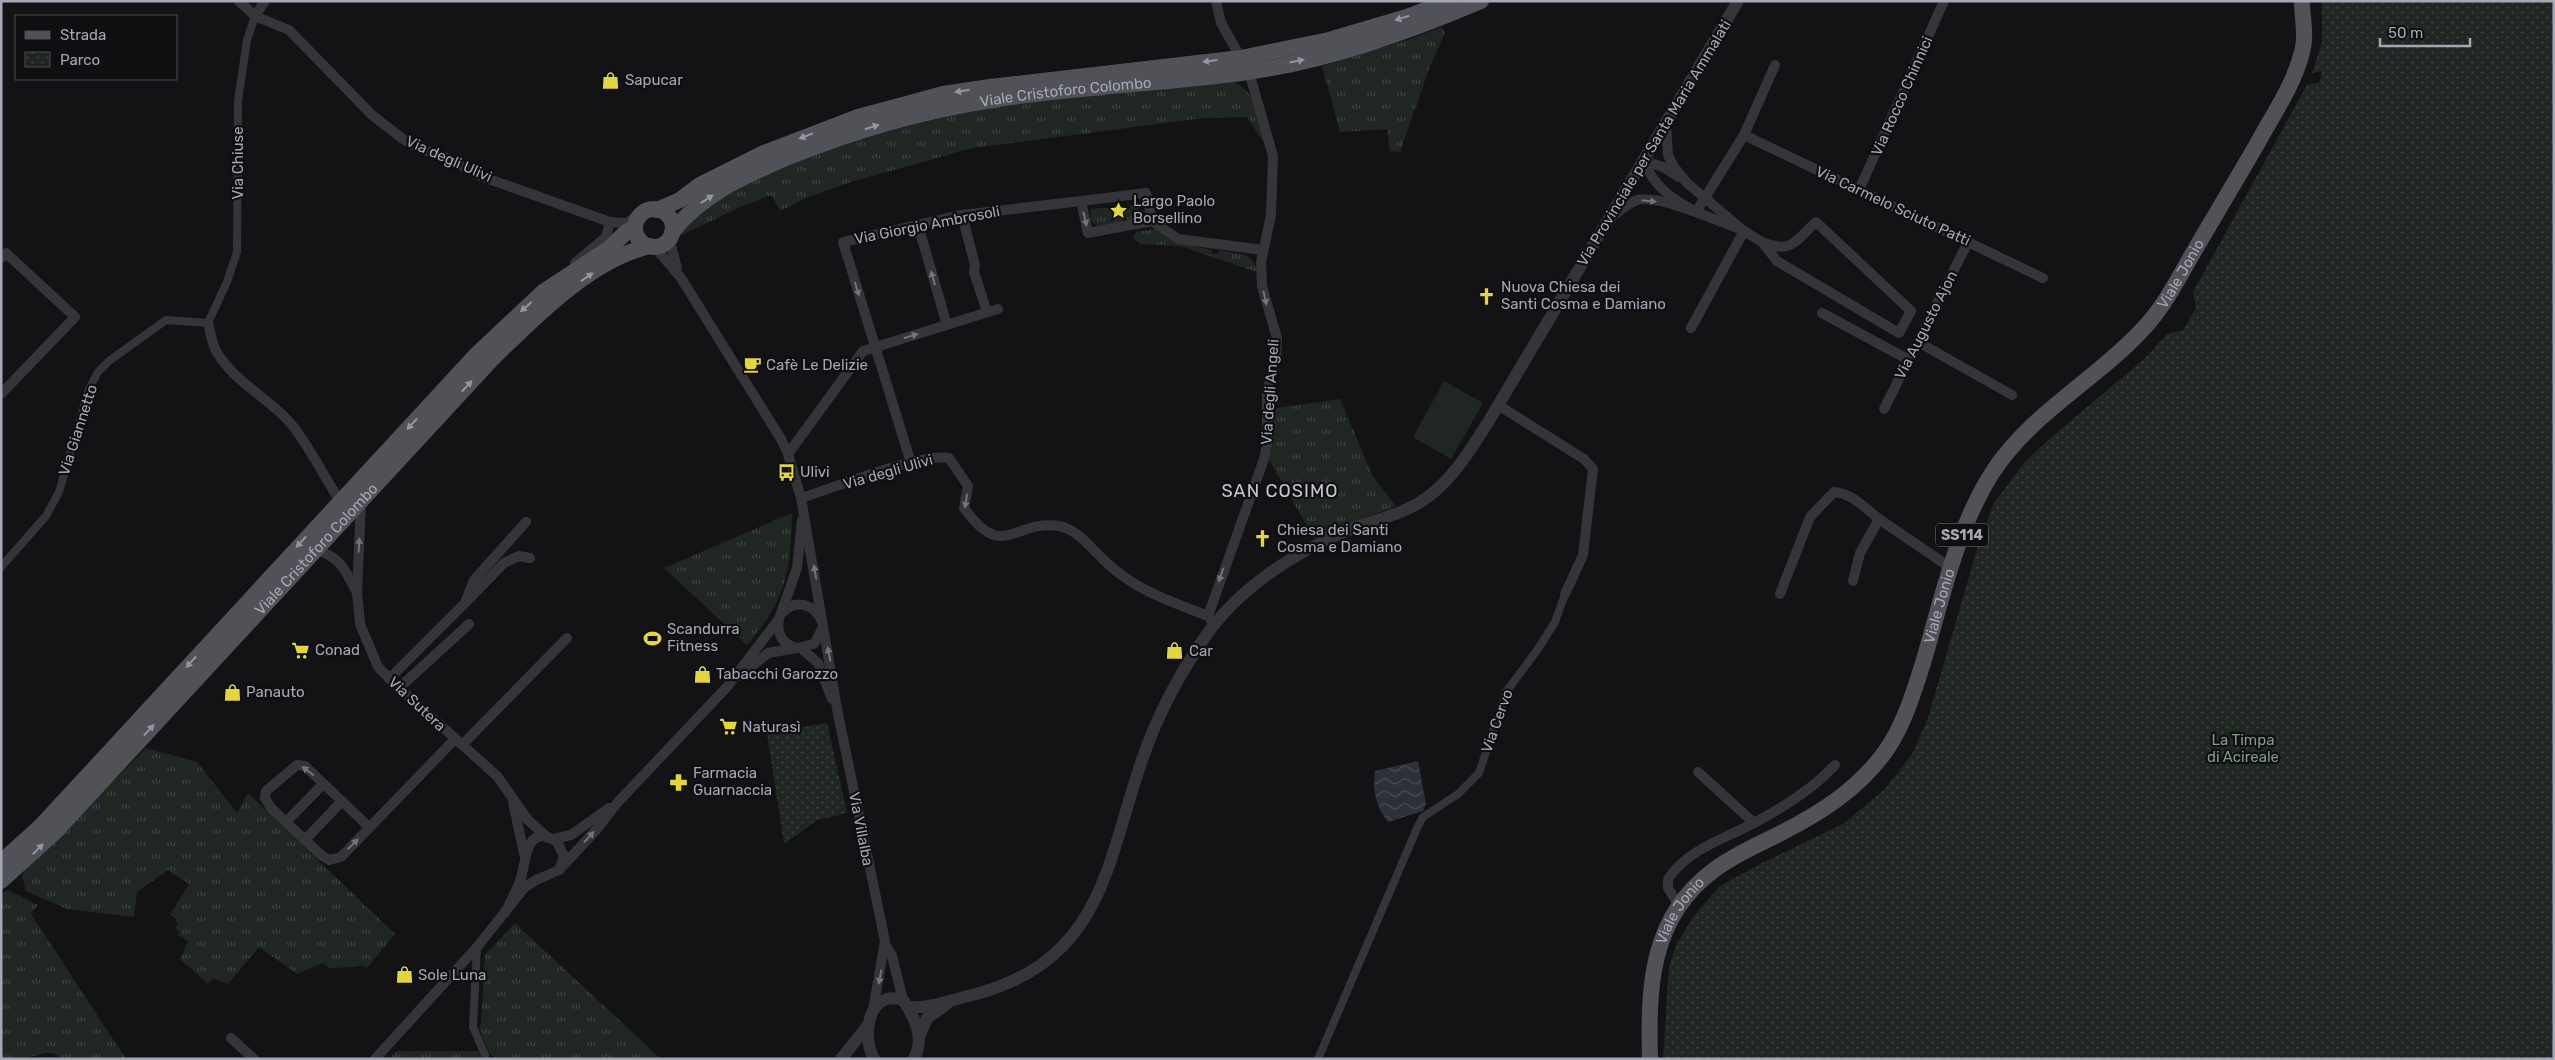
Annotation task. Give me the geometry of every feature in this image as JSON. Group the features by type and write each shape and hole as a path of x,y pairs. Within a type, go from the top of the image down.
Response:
{"main road":[{"name":"Viale Cristoforo Colombo","path":"657,210 680,200 700,185 764,153 858,116 943,94 990,87 1245,65 1406,17 1448,1"},
{"name":"Viale Cristoforo Colombo","path":"671,235 685,215 740,178 810,148 906,117 993,100 1343,51 1409,31 1481,1"},
{"name":"Viale Jonio","path":"1650,1059 1649,1005 1652,976 1667,927 1679,906 1687,895 1714,869 1823,811 1865,776 1883,755 1903,721 1951,568 1968,519 1980,494 2012,447 2051,409 2120,352 2145,328 2176,282 2296,74 2306,35 2302,22 2302,1"},
{"path":"651,209 657,210 669,218 671,235 665,242 652,246 638,238 625,224 651,209"},
{"name":"Viale Cristoforo Colombo","path":"1,862 41,826 477,354 543,292 610,248 625,224"},
{"name":"Viale Cristoforo Colombo","path":"1,881 56,831 491,360 558,297 621,255 652,246"}],"street":[{"name":"Via degli Ulivi","path":"239,1 255,16 289,30 372,115 403,139 421,149 447,158 483,177 625,224"},
{"name":"Via Chiuse","path":"208,323 227,282 237,252 238,101 248,40 255,16 265,1"},
{"name":"Via degli Angeli","path":"1212,620 1236,534 1267,445 1267,392 1276,358 1277,338 1262,286 1263,250 1271,215 1273,156 1245,65 1220,23 1216,1"},
{"name":"Via Provinciale per Santa Maria Ammalati","path":"872,1015 878,1002 890,997 918,1008 997,988 1023,978 1052,956 1074,935 1086,917 1109,870 1144,755 1163,710 1203,640 1212,620 1293,556 1341,533 1408,509 1428,497 1447,480 1466,455 1498,404 1738,1"},
{"name":"Via Rocco Chinnici","path":"1859,190 1944,1"},
{"path":"1696,212 1744,135 1774,65"},
{"path":"1666,123 1668,155 1674,167 1688,183"},
{"name":"Via Carmelo Sciuto Patti","path":"1744,135 2043,278"},
{"path":"1644,161 1663,167 1688,183 1744,231"},
{"path":"1644,161 1655,183 1668,196 1696,212"},
{"name":"Via Giorgio Ambrosoli","path":"875,346 843,242 962,215 1146,193 1152,221"},
{"path":"1607,221 1636,200 1647,199 1696,212 1744,231 1762,242 1777,248 1788,248 1816,222 1911,311 1899,333 1777,261 1762,242"},
{"path":"1076,202 1088,233 1152,221 1178,239 1263,250"},
{"path":"962,215 975,265 974,272 987,312"},
{"path":"918,225 947,325"},
{"path":"1691,328 1744,231"},
{"path":"671,235 672,254 681,278 788,454 801,498 838,714"},
{"name":"Via Augusto Ajon","path":"1884,408 1968,242"},
{"path":"652,246 681,278"},
{"path":"1,258 6,253 76,317 1,394"},
{"path":"788,454 863,351 998,309"},
{"path":"1822,313 1909,360"},
{"name":"Via Giannetto","path":"1,567 46,516 60,492 89,389 98,372 109,361 166,320 208,323"},
{"path":"208,323 214,347 224,363 236,376 276,408 295,429 340,501"},
{"path":"1918,342 2012,395"},
{"path":"875,346 911,463"},
{"name":"Via Cervo","path":"1318,1059 1418,826 1423,817 1458,794 1479,773 1506,692 1538,649 1555,622 1565,594 1583,555 1594,469 1584,459 1498,404"},
{"name":"Via degli Ulivi","path":"801,498 911,463 937,456 949,458 968,486 964,508 976,524 989,534 1000,536 1041,527 1059,526 1091,546 1128,583 1212,620"},
{"path":"1780,594 1810,517 1834,492 1843,492 1852,497 1878,519 1951,568"},
{"path":"357,592 362,498"},
{"path":"803,512 797,568 778,628 783,640 799,648 818,663 838,714"},
{"path":"1853,581 1860,553 1878,519"},
{"path":"465,603 474,580 526,522"},
{"path":"315,549 331,555 342,564 357,592"},
{"path":"389,679 504,563 519,556 530,558"},
{"name":"Via Sutera","path":"357,592 360,624 378,667 398,688 497,776 528,820 550,838"},
{"path":"375,1059 477,947 526,887 544,876 559,870 597,829 618,802 726,688 781,616 790,607 803,605 814,610 822,625 817,641 799,648 768,653 726,688"},
{"path":"398,688 469,624"},
{"path":"370,827 305,766 297,765 266,791 265,798 271,808 305,840 329,860 340,857 567,638"},
{"name":"Via Villalba","path":"838,714 886,944"},
{"path":"1679,906 1668,888 1668,879 1673,871 1693,853 1754,823 1788,802 1835,766"},
{"path":"1698,772 1754,823"},
{"path":"286,822 323,784"},
{"path":"511,797 525,857 533,873 544,876"},
{"path":"305,840 342,801"},
{"path":"505,914 521,878 530,842 539,838 571,835 618,802"},
{"path":"550,838 563,851 563,861 559,870"},
{"path":"886,944 892,956 906,1004 920,1040 920,1059"},
{"path":"874,1059 869,1048 872,1015 886,944"},
{"path":"477,947 473,1027 485,1055"},
{"path":"914,1059 927,1018 955,999"},
{"path":"841,1059 872,1015"},
{"path":"232,1038 254,1059"}],"green space":[{"name":"La Timpa di Acireale","path":"2322,1 2554,1 2554,1059 1663,1059 1669,967 1677,943 1696,913 1720,886 1760,864 1843,824 1885,789 1912,754 1927,721 1978,546 1994,503 2024,463 2048,440 2143,360 2167,334 2183,330 2196,308 2193,292 2307,85 2320,82 2322,71 2312,73 2322,43"},
{"path":"1442,27 1445,33 1430,66 1400,152 1390,151 1387,129 1340,132 1322,66 1401,42"},
{"path":"1232,82 1240,86 1252,99 1266,146 1247,117 1203,118 973,148 854,181 808,197 780,211 771,195 740,207 680,236 685,227 699,212 744,186 802,159 899,125 995,105"},
{"path":"1137,205 1140,212 1134,220 1097,226 1090,220 1091,209"},
{"path":"1155,229 1175,243 1212,250 1212,253 1218,254 1219,250 1248,257 1255,265 1257,272 1180,246 1141,244 1133,238 1136,232"},
{"path":"1444,381 1483,403 1451,459 1413,437"},
{"path":"1340,399 1373,477 1396,506 1314,538 1269,460 1272,448 1271,409"},
{"path":"792,513 790,552 784,584 770,614 747,645 664,568"},
{"path":"827,723 847,813 817,820 784,844 767,733"},
{"path":"146,748 197,762 237,813 248,793 395,934 367,968 361,965 357,967 329,968 323,963 297,974 259,947 228,984 213,978 208,984 180,959 188,941 178,935 180,932 175,928 178,924 176,922 177,919 170,915 189,884 168,870 137,892 134,917 67,909 26,891 22,876 25,870"},
{"path":"7,890 38,905 31,914 126,1059 63,1059 53,1053 45,1053 22,1059 1,1059 1,895"},
{"path":"515,923 661,1059 495,1059 489,1053 479,1028 481,1024 485,955"},
{"path":"396,1051 478,1051 483,1059 389,1059"}],"water":[{"path":"1418,761 1426,804 1423,811 1388,822 1380,810 1376,798 1374,785 1375,771"}],"place":[{"name":"Sapucar","path":"611,80"},
{"name":"Largo Paolo Borsellino","path":"1119,210"},
{"name":"Nuova Chiesa dei Santi Cosma e Damiano","path":"1487,296"},
{"name":"Cafè Le Delizie","path":"752,365"},
{"name":"Ulivi","path":"786,472"},
{"name":"Chiesa dei Santi Cosma e Damiano","path":"1263,539"},
{"name":"Scandurra Fitness","path":"653,638"},
{"name":"Conad","path":"301,650"},
{"name":"Car","path":"1175,651"},
{"name":"Tabacchi Garozzo","path":"702,674"},
{"name":"Panauto","path":"232,692"},
{"name":"Naturasì","path":"728,727"},
{"name":"Farmacia Guarnaccia","path":"679,782"},
{"name":"Sole Luna","path":"404,975"}],"district":[{"name":"SAN COSIMO","path":"1280,491"}]}
